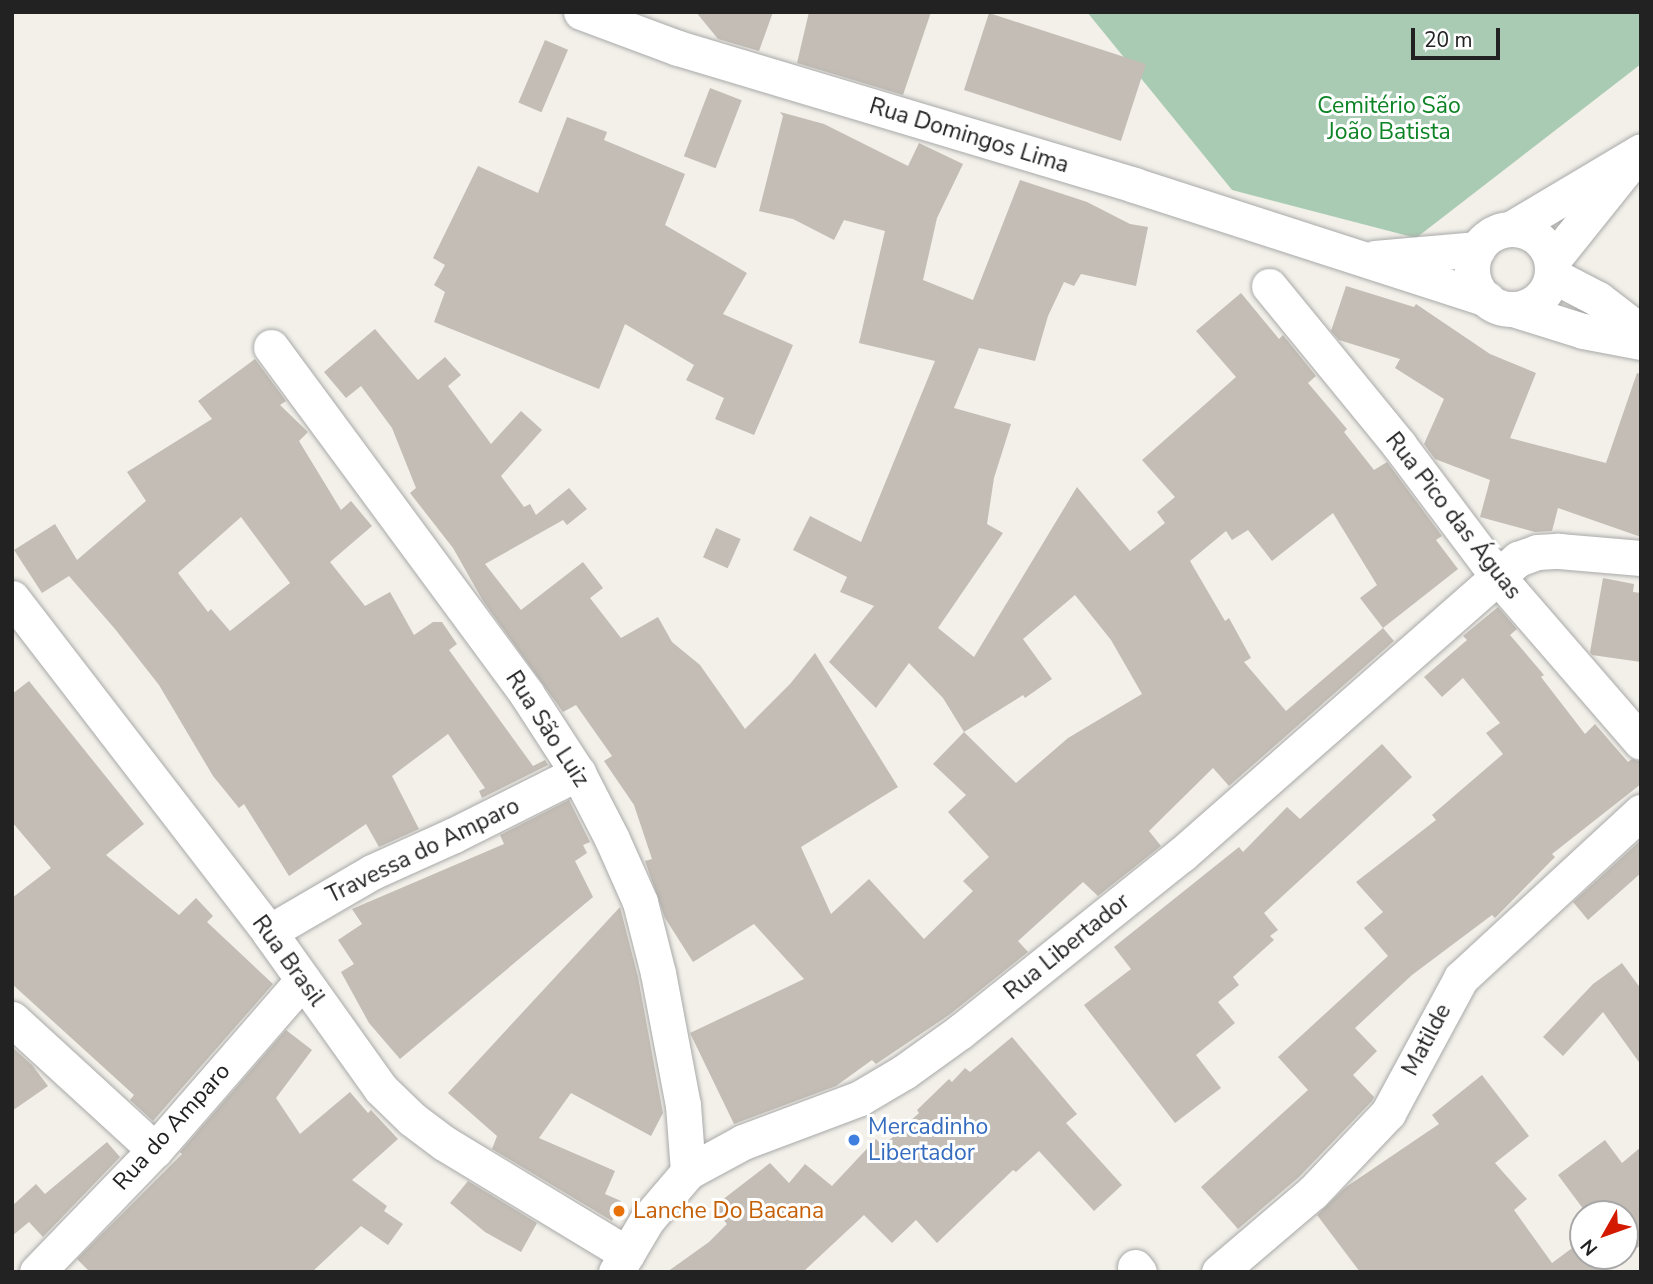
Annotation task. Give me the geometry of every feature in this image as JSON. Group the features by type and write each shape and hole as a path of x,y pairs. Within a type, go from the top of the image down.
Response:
{"street":[{"name":"Rua Domingos Lima","path":"581,12 678,48 1159,192 1357,260 1583,331 1641,342"},
{"path":"1639,153 1552,268 1547,289 1539,299 1500,304 1478,289 1473,275 1478,249 1498,231 1512,229 1639,153"},
{"path":"1512,229 1538,238 1552,268 1641,332"},
{"name":"Rua Domingos Lima","path":"1357,260 1478,249"},
{"name":"Rua Pico das Águas","path":"1269,286 1399,444 1498,577 1641,742"},
{"name":"Rua São Luiz","path":"271,347 526,693 578,772 612,839 640,902 658,973 683,1105 688,1172"},
{"name":"Rua Libertador","path":"622,1263 648,1220 688,1172 743,1142 860,1098 904,1072 961,1031 1181,855 1518,559 1537,552 1641,558"},
{"name":"Rua Brasil","path":"12,598 269,932 381,1089 412,1119 444,1143 622,1263"},
{"name":"Travessa do Amparo","path":"269,932 372,872 502,812 578,772"},
{"name":"Matilde","path":"1219,1272 1313,1192 1388,1113 1461,978 1641,812"},
{"name":"Rua do Amparo","path":"37,1272 155,1150 303,980"},
{"path":"12,1019 155,1150"}],"green space":[{"name":"Cemitério São João Batista","path":"1087,12 1641,12 1641,64 1416,238 1232,190"}],"building":[{"path":"696,12 773,12 759,51 718,39"},
{"path":"809,12 931,12 903,95 797,63"},
{"path":"989,13 1146,64 1121,141 964,90"},
{"path":"545,40 568,50 541,112 518,103"},
{"path":"710,88 742,100 716,168 684,156"},
{"path":"780,112 824,124 908,166 919,143 963,164 937,218 923,280 973,300 1020,180 1087,202 1130,224 1148,227 1136,286 1081,274 1074,286 1064,282 1048,316 1035,361 979,348 954,408 1011,424 994,478 987,524 1003,533 938,628 974,657 1077,487 1130,551 1165,523 1157,512 1175,497 1142,460 1236,377 1196,331 1241,293 1279,339 1283,335 1316,376 1308,383 1347,429 1344,432 1374,470 1387,462 1442,536 1436,540 1458,569 1383,628 1394,641 1229,786 1213,768 1149,831 1161,846 1098,896 1083,882 1018,941 1028,952 949,1015 876,1064 872,1060 836,1086 734,1124 690,1033 804,979 754,924 693,962 665,918 645,861 652,859 634,805 604,761 612,756 576,705 563,712 483,601 453,548 410,493 416,488 392,428 361,386 346,398 324,372 375,329 418,380 445,357 461,375 448,386 491,444 521,411 542,430 501,476 524,507 530,504 536,515 569,488 587,509 567,525 563,520 485,564 521,610 583,562 603,588 590,598 621,638 658,617 672,642 700,665 745,729 790,684 815,653 898,787 801,847 831,914 869,879 924,939 973,891 963,881 989,857 948,812 966,795 933,764 964,732 943,698 909,663 876,708 829,662 874,606 840,592 847,577 793,550 810,516 861,542 935,361 859,343 885,231 844,220 834,240 793,219 759,211 783,116","holes":["1333,513 1377,585 1360,598 1383,628 1286,711 1244,662 1251,658 1229,618 1225,621 1190,561 1226,531 1232,540 1248,530 1272,561","1075,595 1111,640 1142,694 1068,738 1016,783 964,732 1023,695 1025,698 1052,679 1023,639"]},
{"path":"567,117 607,132 604,140 685,174 665,225 747,273 723,314 793,345 754,435 715,419 724,398 686,380 694,365 625,324 599,389 434,322 445,292 434,285 445,265 433,258 478,166 538,193"},
{"path":"1346,286 1414,307 1416,304 1490,354 1536,373 1510,438 1606,463 1637,373 1641,374 1641,537 1558,508 1552,531 1535,532 1480,517 1490,480 1435,459 1424,444 1444,399 1395,368 1400,359 1339,340 1331,331"},
{"path":"255,359 286,401 280,405 308,432 299,441 341,510 351,501 372,526 330,562 365,606 390,592 414,635 433,622 442,622 457,644 449,650 533,766 545,760 548,765 482,798 479,791 485,788 448,734 392,776 419,829 379,847 366,824 289,876 244,804 239,808 213,776 159,685 115,629 69,576 42,593 14,550 55,524 77,560 146,501 127,472 212,419 198,401","holes":["241,517 290,583 230,631 211,609 208,612 178,573"]},
{"path":"716,528 741,539 728,568 703,557"},
{"path":"1603,578 1634,584 1633,592 1641,593 1641,662 1592,655 1590,652"},
{"path":"1498,607 1517,629 1510,635 1544,675 1541,677 1585,734 1595,724 1628,762 1632,759 1641,762 1641,784 1552,854 1555,857 1495,918 1492,915 1412,975 1355,1028 1377,1051 1353,1075 1374,1097 1372,1101 1299,1177 1238,1229 1201,1187 1308,1090 1278,1057 1388,956 1364,928 1383,912 1356,882 1436,820 1432,815 1503,754 1486,733 1500,723 1463,678 1442,697 1424,677 1467,640 1463,636"},
{"path":"29,681 144,824 106,855 179,915 196,898 213,916 207,922 273,984 153,1121 130,1100 134,1095 12,984 12,898 51,868 12,822 12,694"},
{"path":"1382,744 1412,777 1264,913 1278,930 1270,936 1274,940 1233,977 1239,985 1218,1002 1235,1023 1196,1055 1221,1088 1175,1123 1084,1005 1131,969 1114,947 1239,847 1243,852 1287,807 1300,819"},
{"path":"569,800 590,842 583,845 587,853 575,861 593,897 400,1059 369,1023 341,972 354,964 338,940 362,924 352,909 504,844 500,835"},
{"path":"1641,840 1641,873 1588,920 1573,902"},
{"path":"620,907 638,977 663,1113 651,1136 571,1093 539,1138 615,1171 605,1194 621,1201 612,1221 492,1149 497,1136 448,1093"},
{"path":"1622,963 1641,989 1641,1065 1603,1012 1563,1056 1543,1037 1593,984"},
{"path":"286,1030 312,1050 276,1098 300,1134 350,1092 368,1113 371,1110 398,1139 352,1180 387,1206 384,1211 403,1224 388,1245 361,1226 312,1272 90,1272 77,1259 182,1154 180,1152"},
{"path":"1012,1037 1077,1114 1066,1123 1122,1185 1094,1211 1039,1151 1016,1172 1013,1170 937,1243 916,1220 892,1243 864,1215 803,1272 667,1272 709,1242 727,1224 713,1207 770,1163 789,1183 805,1164 832,1186 876,1139 883,1146 919,1113 917,1110 949,1079 952,1082 965,1068 970,1072"},
{"path":"12,1047 32,1065 48,1086 12,1111"},
{"path":"1482,1075 1529,1136 1495,1163 1527,1199 1514,1210 1552,1263 1569,1250 1569,1270 1608,1270 1360,1272 1317,1215 1346,1187 1439,1124 1432,1115"},
{"path":"1605,1140 1622,1163 1641,1147 1639,1246 1639,1200 1577,1200 1558,1175"},
{"path":"107,1142 120,1157 43,1237 29,1222 12,1236 12,1206 36,1184 45,1194"},
{"path":"468,1181 537,1223 521,1252 485,1232 450,1203"}],"place":[{"name":"Mercadinho Libertador","path":"854,1140"},
{"name":"Lanche Do Bacana","path":"619,1211"}]}
